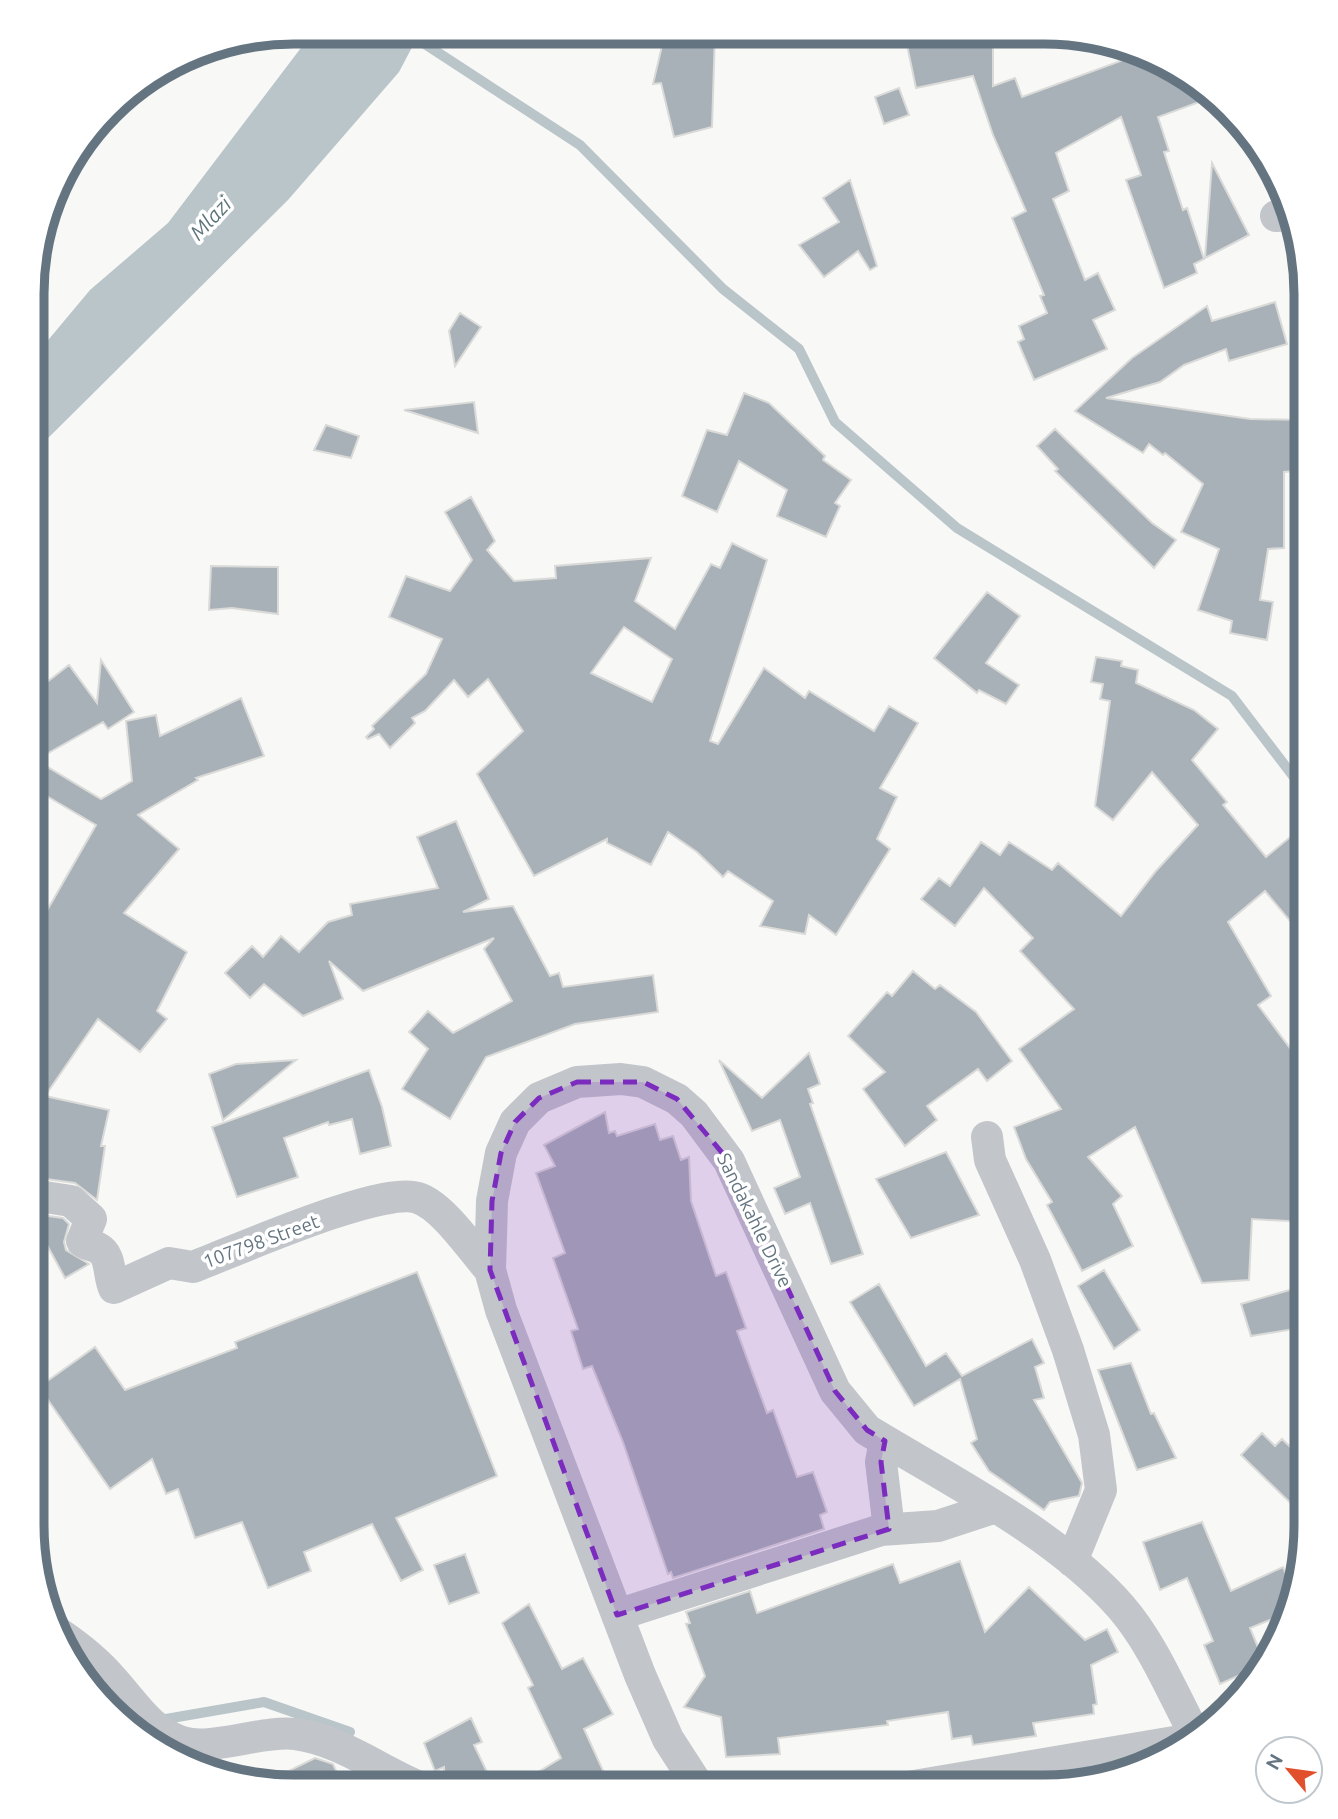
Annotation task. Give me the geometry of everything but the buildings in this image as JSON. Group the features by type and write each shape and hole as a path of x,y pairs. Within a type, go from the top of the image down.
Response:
{"street":[{"name":"Sandakahle Drive","path":"691,1775 668,1739 617,1615 501,1310 490,1270 492,1201 501,1153 514,1122 539,1098 577,1082 621,1079 643,1082 661,1088 694,1114 729,1161 835,1391 867,1430 993,1508 1072,1561 1122,1607 1141,1634 1189,1729"},
{"path":"987,1137 990,1160 1035,1260 1068,1350 1094,1435 1101,1490 1072,1561"},
{"name":"107798 Street","path":"44,1197 71,1200 91,1219 82,1241 100,1249 109,1262 109,1279 114,1288 169,1263 193,1267 368,1202 408,1195 433,1205 490,1270"},
{"path":"885,1441 881,1462 889,1530"},
{"path":"617,1615 889,1530 938,1526 993,1508"},
{"path":"74,1645 92,1658 158,1730 177,1741 190,1745 260,1735 310,1737 393,1775"},
{"path":"978,1775 1168,1742"}],"highlighted area":[{"path":"577,1082 643,1082 677,1099 729,1161 835,1391 867,1430 885,1441 881,1462 889,1529 617,1615 490,1270 492,1201 501,1153 515,1122 539,1098"}],"water":[{"name":"Mlazi","path":"304,44 414,44 399,72 288,200 44,442 44,345 90,290 168,223"}],"waterway":[{"path":"425,44 580,145 723,289 799,349 835,422 957,528 1232,696 1294,777"},
{"path":"153,1731 166,1719 264,1702 350,1732"}]}
